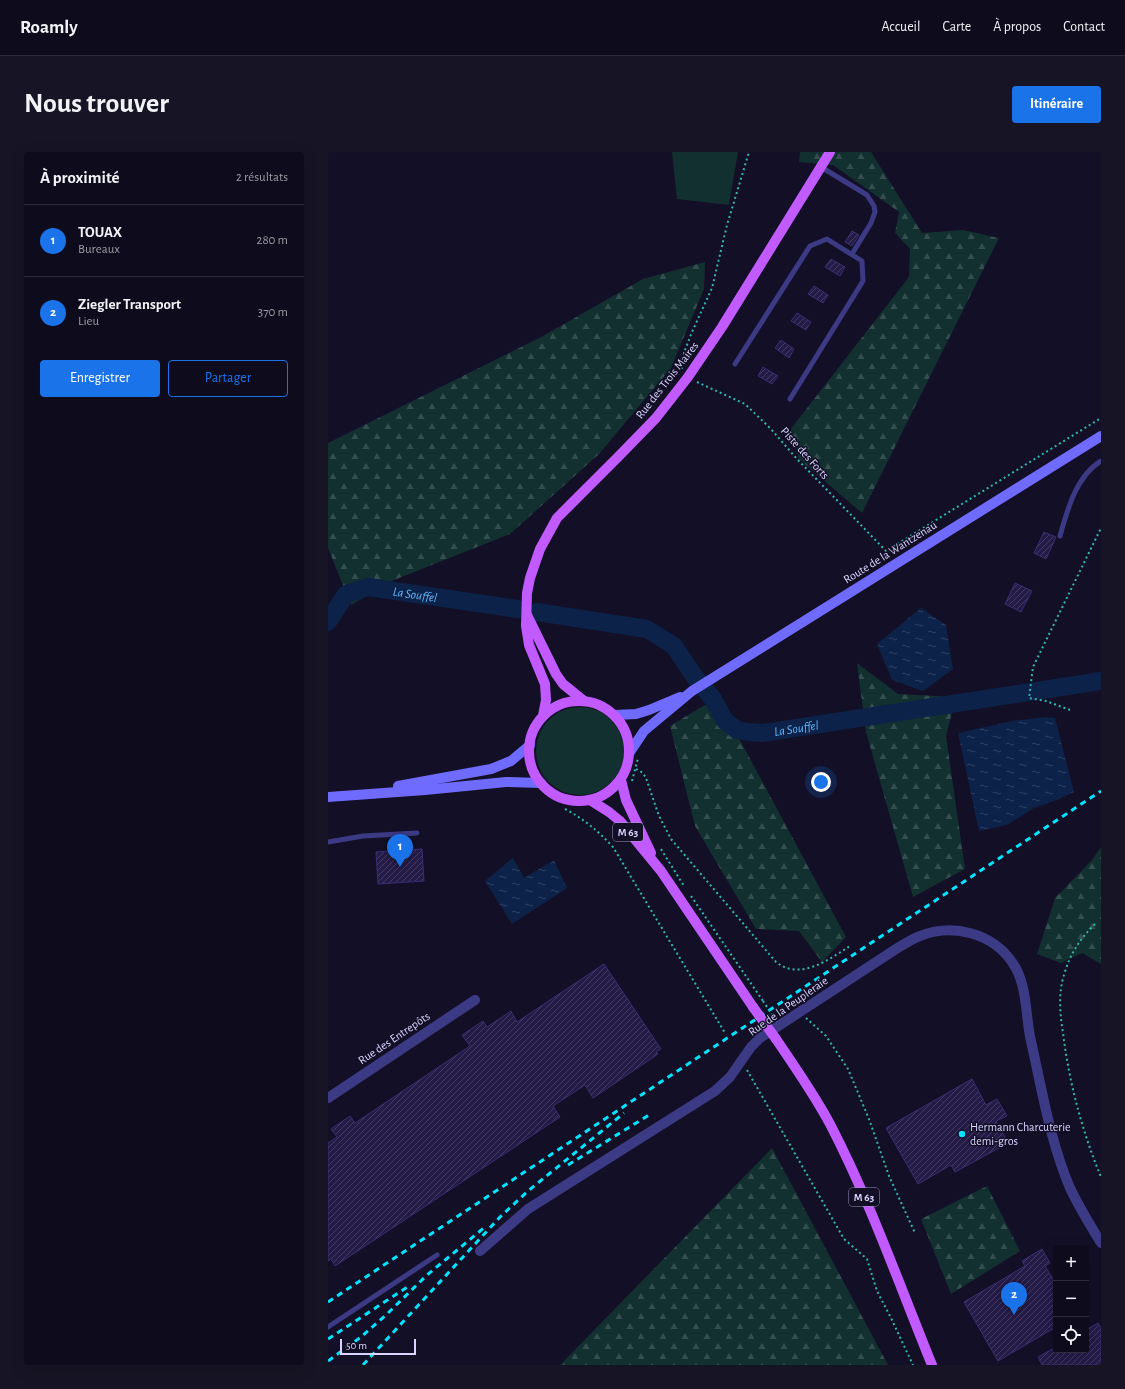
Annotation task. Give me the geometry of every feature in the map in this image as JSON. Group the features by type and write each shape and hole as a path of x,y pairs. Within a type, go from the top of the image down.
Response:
{"main road":[{"name":"Rue des Trois Maires","path":"543,716 546,700 545,684 527,641 526,626 527,593 530,578 540,549 557,518 656,418 688,377 722,327 830,152"},
{"name":"Route de la Wantzenau","path":"614,715 636,714 649,710 692,691 1101,436"},
{"name":"Rue des Trois Maires","path":"527,615 556,674 563,684 584,701"},
{"name":"Route de la Wantzenau","path":"635,752 644,731 692,691"},
{"path":"573,701 584,701 595,704 606,708 614,715 623,726 635,752 621,780 612,789 590,800 579,801 568,800 553,793 541,783 535,775 532,765 530,745 534,730 543,716 562,704 573,701"},
{"path":"328,798 465,775 491,769 510,761 530,745"},
{"name":"M 63","path":"621,780 630,810 660,871"},
{"path":"342,796 506,782 541,783"},
{"name":"M 63","path":"590,800 620,821 660,871 815,1098 849,1164 932,1365"}],"street":[{"name":"Rue de la Peupleraie","path":"480,1251 528,1209 715,1091 730,1077 757,1041 896,949 919,936 946,930 977,935 990,941 1012,961 1018,971 1022,983 1028,1031 1048,1115 1065,1174 1077,1202 1101,1243"},
{"name":"Rue des Entrepôts","path":"328,1098 475,1000"}],"lane":[{"path":"821,167 867,195 874,206 875,212 871,223 852,254"},
{"path":"735,364 810,246 827,239 852,254 862,261 863,281 790,399"},
{"path":"1060,536 1071,503 1082,480 1101,462"},
{"path":"328,842 363,836 417,833"},
{"path":"328,1327 436,1254"}],"path":[{"path":"688,377 682,370 680,363 712,288 727,225 749,152"},
{"name":"Piste des Forts","path":"688,377 745,404 770,428 797,459 886,551 1101,418"},
{"path":"1070,710 1046,701 1029,698 1031,677 1033,667 1101,528"},
{"path":"631,783 636,769 635,752"},
{"path":"636,769 643,773 646,778 659,816 671,839 776,962 782,967 800,971 830,959 850,946"},
{"path":"565,809 578,816 598,831 613,847 724,1033"},
{"path":"657,844 686,888"},
{"path":"690,894 778,1024"},
{"path":"1095,924 1082,937 1069,962 1063,977 1060,1004 1066,1056 1078,1109 1101,1177"},
{"path":"799,1013 826,1036 848,1069 870,1119 889,1176 915,1233"},
{"path":"742,1060 844,1239 867,1259 877,1291 912,1365"}],"green space":[{"path":"672,152 738,152 729,205 677,199"},
{"path":"800,152 871,152 922,233 963,230 999,238 862,513 799,459 790,430 909,277 910,249 895,233 899,212 833,165 799,162"},
{"path":"705,262 704,289 671,368 599,454 510,534 394,580 351,605 328,548 328,443 543,336 643,279"},
{"path":"857,663 898,694 956,697 946,736 965,869 913,897 866,732"},
{"path":"708,703 741,742 846,937 822,962 799,931 756,929 695,826 670,726"},
{"path":"571,707 589,707 605,714 617,726 624,742 624,760 617,776 605,788 589,795 571,795 555,788 543,776 536,760 536,742 543,726 555,714"},
{"path":"1101,847 1101,964 1082,953 1061,963 1037,954 1055,898 1092,860"},
{"path":"772,1148 888,1365 560,1365"},
{"path":"987,1186 1020,1251 951,1294 921,1219"}],"water":[{"path":"921,608 946,625 953,669 923,691 892,680 877,644"},
{"path":"1046,717 1055,718 1074,792 1032,809 1007,825 979,831 958,733 1012,721"},
{"path":"513,858 524,878 554,860 567,888 512,924 485,881"}],"building":[{"path":"852,231 859,235 852,246 845,242"},
{"path":"831,259 845,267 840,276 825,267"},
{"path":"814,286 828,295 823,303 808,294"},
{"path":"797,313 811,322 806,330 791,321"},
{"path":"781,340 794,349 789,358 775,348"},
{"path":"763,367 778,376 772,384 758,376"},
{"path":"1044,532 1056,537 1046,559 1034,553"},
{"path":"1015,583 1032,591 1021,612 1005,604"},
{"path":"422,849 424,881 378,884 376,852"},
{"path":"604,964 661,1049 656,1052 658,1054 593,1098 585,1085 553,1106 560,1117 335,1266 331,1259 328,1261 328,1143 337,1137 331,1129 350,1116 355,1123 470,1046 462,1035 483,1021 487,1027 511,1011 517,1022"},
{"path":"972,1079 986,1105 997,1099 1007,1116 996,1121 1008,1143 955,1172 951,1165 918,1184 886,1128"},
{"path":"1042,1249 1050,1263 1045,1266 1053,1279 1053,1329 998,1361 964,1302 1025,1266 1022,1261"},
{"path":"1098,1323 1101,1328 1101,1365 1042,1365 1038,1357 1053,1349 1053,1353 1089,1353 1089,1328"}],"waterway":[{"name":"La Souffel","path":"328,622 346,594 368,587 518,609"},
{"name":"La Souffel","path":"537,612 647,629 674,646 694,676 713,699 725,721 737,730 748,732 762,733 1101,681"}],"railway":[{"path":"328,1302 1101,791"},
{"path":"363,1365 500,1217 528,1191 624,1113"},
{"path":"568,1165 649,1115"},
{"path":"328,1361 361,1337 427,1275 485,1227"},
{"path":"328,1339 409,1286"}],"place":[{"name":"TOUAX","path":"400,867"},
{"name":"Hermann Charcuterie demi-gros","path":"962,1134"},
{"name":"Ziegler Transport","path":"1014,1315"}]}
